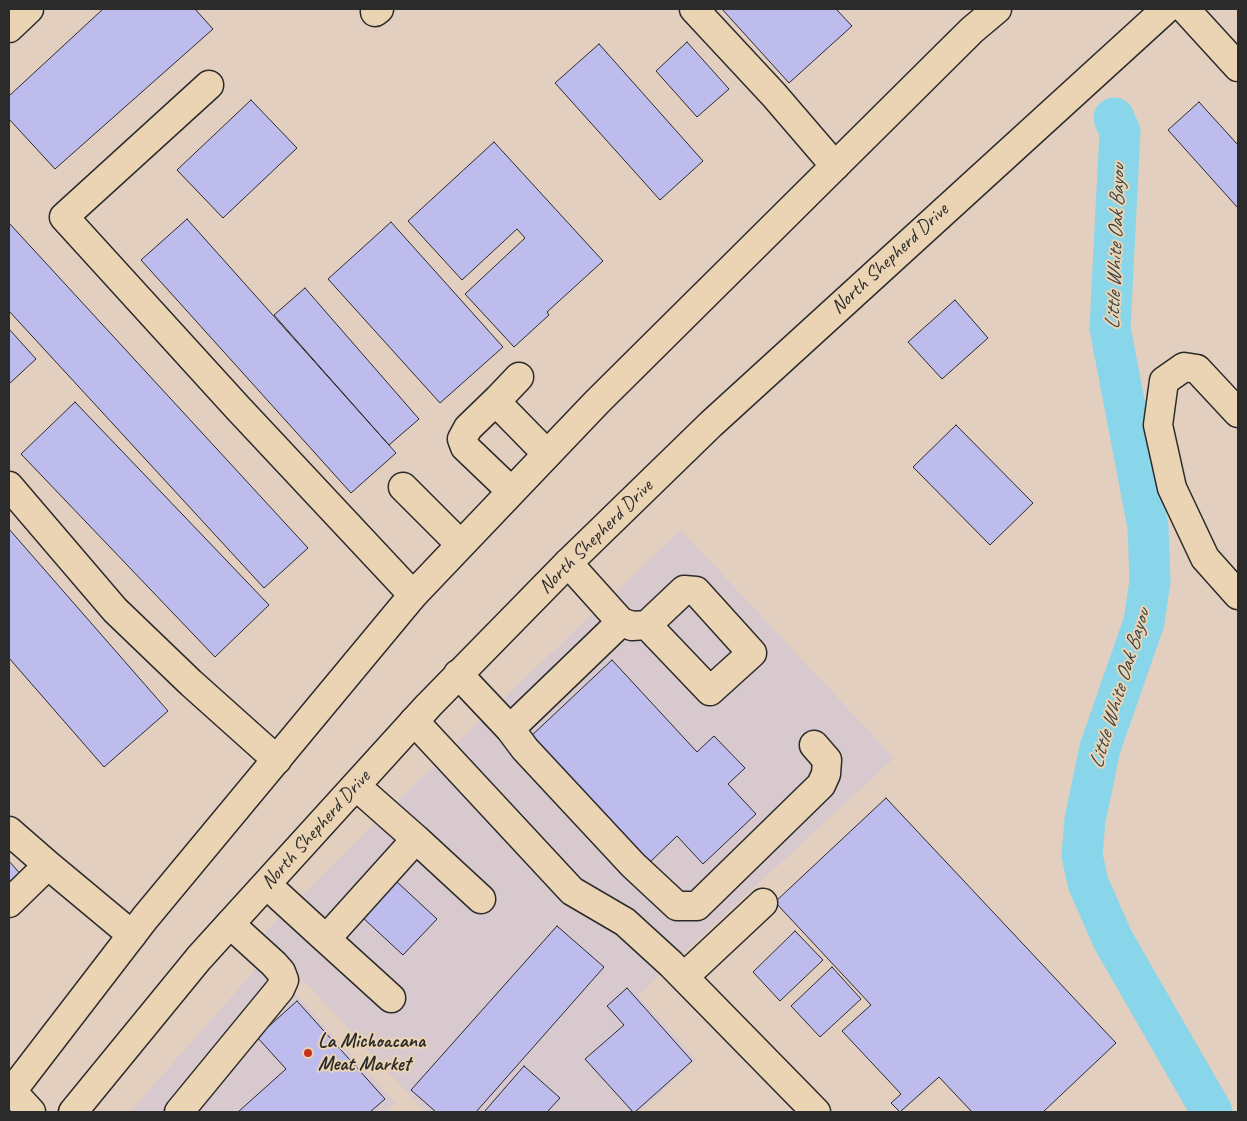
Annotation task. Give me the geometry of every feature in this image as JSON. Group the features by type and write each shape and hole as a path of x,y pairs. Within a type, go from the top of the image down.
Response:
{"main road":[{"path":"9,28 29,9"},
{"path":"694,9 774,95 835,166"},
{"path":"31,1112 10,1091 132,935 413,595 547,454 972,30 997,9"},
{"name":"North Shepherd Drive","path":"73,1112 199,958 458,674 710,424 1166,9"},
{"path":"1185,9 1238,67"},
{"path":"209,84 64,217 237,407 413,595"},
{"path":"1238,413 1197,369 1184,367 1164,381 1158,425 1172,488 1205,558 1238,595"},
{"path":"511,491 466,447 462,439 468,428 519,377"},
{"path":"499,398 501,407 547,454"},
{"path":"9,486 115,610 190,683 277,760"},
{"path":"403,487 460,544"},
{"path":"510,729 634,624 568,563"},
{"path":"458,674 510,729 524,749 626,858 677,906 696,906 821,785 826,774 827,760 814,745"},
{"path":"414,722 572,891 625,922 684,977 816,1112"},
{"path":"356,786 481,899"},
{"path":"9,831 132,935"},
{"path":"326,939 416,839"},
{"path":"9,903 48,865"},
{"path":"267,885 391,998"},
{"path":"684,977 763,903"},
{"path":"179,1112 280,989 284,980 281,972 274,964 230,924"}],"shaded area":[{"path":"681,530 894,758 638,995 696,1060 640,1112 425,1112 262,935 471,729"},
{"path":"264,960 396,1103 386,1112 130,1112"}],"building":[{"path":"103,9 195,9 213,29 55,169 9,119 9,96"},
{"path":"722,9 836,9 852,26 789,83"},
{"path":"687,42 729,89 697,117 656,71"},
{"path":"599,44 703,161 660,200 555,83"},
{"path":"251,100 297,148 223,218 177,170"},
{"path":"1199,102 1238,145 1238,208 1168,130"},
{"path":"494,142 603,261 547,312 549,315 514,347 465,294 525,238 517,229 462,280 408,221"},
{"path":"187,219 396,453 351,493 141,260"},
{"path":"391,222 503,347 440,403 328,279"},
{"path":"9,223 308,548 264,588 9,311"},
{"path":"305,288 419,419 389,445 274,315"},
{"path":"955,300 988,338 942,379 908,342"},
{"path":"9,329 36,359 9,384"},
{"path":"75,402 269,605 215,657 21,454"},
{"path":"956,425 1033,503 990,545 913,467"},
{"path":"9,529 168,711 104,767 9,658"},
{"path":"612,660 697,752 714,736 745,768 728,784 756,814 703,864 677,836 648,864 529,738"},
{"path":"886,798 1116,1043 1043,1112 972,1112 939,1077 900,1112 891,1103 901,1094 842,1031 871,1005 775,902"},
{"path":"9,861 23,877 9,889"},
{"path":"396,881 437,919 403,955 362,917"},
{"path":"557,926 604,967 476,1112 436,1112 411,1090"},
{"path":"795,931 823,960 780,1001 753,972"},
{"path":"832,967 861,999 820,1037 791,1006"},
{"path":"627,988 692,1061 635,1112 585,1059 624,1025 607,1006"},
{"name":"La Michoacana Meat Market","path":"297,1001 385,1099 370,1112 238,1112 286,1069 257,1037"},
{"path":"524,1066 560,1098 547,1112 484,1112"}],"waterway":[{"name":"Little White Oak Bayou","path":"1114,118 1120,132 1110,328 1148,527 1150,581 1144,622 1100,748 1085,820 1082,855 1088,883 1113,940 1212,1112"}],"place":[{"name":"La Michoacana Meat Market","path":"308,1053"}]}
